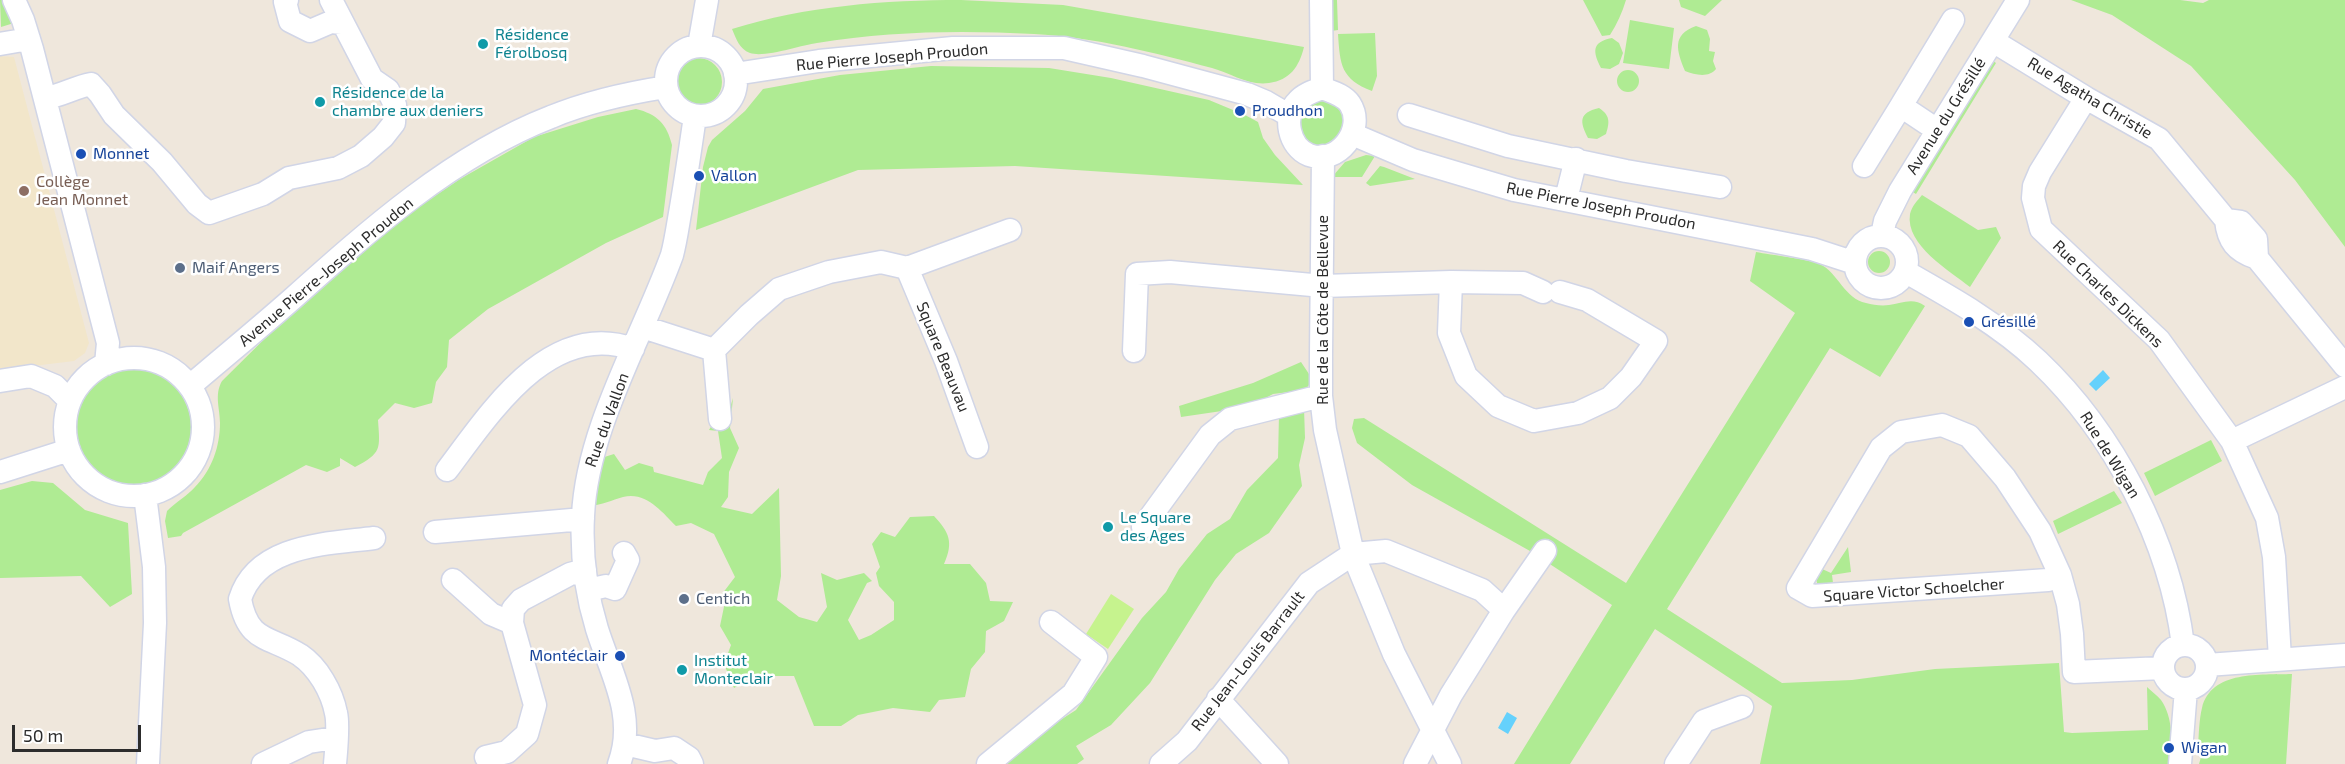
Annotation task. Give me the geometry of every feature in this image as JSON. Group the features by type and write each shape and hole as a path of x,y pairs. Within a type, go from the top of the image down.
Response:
{"street":[{"path":"14,0 51,97 120,338 136,358"},
{"path":"28,0 41,36 51,97 108,343 106,364"},
{"path":"287,0 285,2 290,21 310,31 331,22 342,23"},
{"path":"51,97 91,84 114,115 162,162 197,204 209,213 263,194 290,178 338,168 361,156 383,137 394,123 395,105 388,90 372,79 331,0"},
{"path":"699,46 707,0"},
{"path":"1321,0 1322,88"},
{"name":"Avenue du Grésillé","path":"1882,235 1885,220 1900,191 2018,0"},
{"path":"1864,166 1953,20"},
{"path":"0,44 29,39"},
{"name":"Rue Agatha Christie","path":"1993,41 2159,140 2226,220 2241,222 2256,239 2257,258 2345,366"},
{"path":"709,47 720,52 731,63 735,74 736,84 733,96 727,105 717,113 707,116 695,116 677,107 666,87 671,62 687,48 709,47"},
{"name":"Rue Pierre Joseph Proudon","path":"735,74 819,61 954,48 1064,48 1143,66 1247,94 1290,116"},
{"name":"Avenue Pierre-Joseph Proudon","path":"190,386 372,229 450,172 496,144 551,117 629,93 666,87"},
{"path":"1322,88 1339,94 1350,104 1355,122 1352,134 1345,146 1323,156 1310,155 1296,145 1289,132 1290,116 1296,102 1308,93 1322,88"},
{"name":"Rue Charles Dickens","path":"2086,98 2040,172 2034,186 2032,198 2040,229 2159,340 2232,441 2267,518 2274,557 2280,659"},
{"path":"1901,106 1937,130"},
{"path":"1409,114 1508,146 1626,171 1720,187"},
{"name":"Rue du Vallon","path":"622,754 625,719 621,692 597,630 586,580 583,519 585,485 596,442 673,252 695,116"},
{"name":"Rue Pierre Joseph Proudon","path":"1352,134 1413,160 1514,190 1812,249 1855,263"},
{"name":"Rue de la Côte de Bellevue","path":"1323,156 1322,396 1325,430 1353,554 1394,654 1450,764"},
{"path":"1566,199 1576,159"},
{"path":"714,350 749,315 779,290 829,272 882,262 907,268 1010,230"},
{"path":"1882,235 1902,244 1908,263 1906,272 1896,284 1880,288 1864,282 1858,274 1855,263 1856,252 1861,244 1873,236 1882,235"},
{"name":"Square Beauvau","path":"907,268 946,361 978,447"},
{"path":"1134,351 1137,274 1170,272 1323,286 1451,282 1524,283 1587,300 1656,341 1631,377 1610,398 1578,413 1534,421 1498,406 1466,376 1449,333 1451,282"},
{"name":"Rue de Wigan","path":"1906,272 1983,318 2038,361 2086,413 2134,490 2166,567 2179,620 2182,645"},
{"path":"643,327 714,350"},
{"path":"447,470 512,388 556,354 591,343 620,344 633,349"},
{"path":"714,350 720,418"},
{"path":"136,358 166,365 190,386 200,404 203,424 202,444 194,462 181,478 164,489 145,495 121,494 99,486 86,477 69,450 65,425 70,401 84,379 106,364 120,359 136,358"},
{"path":"0,381 31,376 55,386 70,401"},
{"path":"2232,441 2345,387"},
{"path":"1143,527 1210,435 1230,419 1322,396"},
{"name":"Square Victor Schoelcher","path":"2060,575 2048,580 1856,595 1812,597 1798,588 1881,448 1901,432 1942,425 1969,436 2005,478 2040,531 2060,575 2068,604 2074,672 2163,668"},
{"path":"0,472 69,450"},
{"path":"145,495 154,567 155,623 148,764"},
{"path":"435,532 583,519"},
{"path":"335,764 337,715 330,695 315,668 300,656 261,637 250,627 240,599 248,580 281,554 309,546 374,538"},
{"name":"Rue Jean-Louis Barrault","path":"1161,764 1187,741 1309,583 1353,554 1386,551 1482,590 1504,610"},
{"path":"1415,764 1451,695 1504,610 1545,551"},
{"path":"486,757 507,752 527,735 535,705 512,623 513,609 521,600 570,574 615,589 628,560 624,553"},
{"path":"453,580 491,614 512,623"},
{"path":"988,764 1073,694 1096,657 1051,622"},
{"path":"2182,645 2197,648 2204,656 2206,665 2205,674 2200,683 2186,689 2170,684 2163,668 2164,658 2169,651 2182,645"},
{"path":"2206,665 2345,655"},
{"path":"2180,764 2186,689"},
{"path":"1218,699 1277,764"},
{"path":"1676,764 1704,721 1742,707"},
{"path":"263,764 309,742 335,738"},
{"path":"622,754 657,757 674,748 689,758 692,764"}],"shaded area":[{"name":"Collège Jean Monnet","path":"0,56 14,57 89,343 85,353 74,361 0,370"}],"green space":[{"path":"0,0 4,0 14,23 1,27"},
{"path":"961,0 1063,5 1304,47 1299,61 1288,76 1269,83 1254,83 1212,68 1146,51 1057,36 926,32 844,39 774,53 757,54 743,49 732,29 788,15 845,6 903,1"},
{"path":"1331,0 1337,0 1338,30 1331,31"},
{"path":"1583,0 1626,0 1610,35 1602,36"},
{"path":"1679,0 1722,0 1705,16 1681,7"},
{"path":"2071,0 2180,0 2203,3 2209,0 2345,0 2345,247 2295,180 2191,66 2112,15"},
{"path":"1630,20 1674,28 1669,69 1623,63"},
{"path":"1696,26 1707,30 1710,39 1709,51 1715,52 1713,61 1716,69 1706,75 1685,71 1678,50 1679,39"},
{"path":"1375,33 1377,76 1372,91 1354,81 1344,70 1338,34"},
{"path":"1612,38 1619,43 1623,53 1619,64 1610,69 1601,68 1595,53 1597,45"},
{"path":"698,58 715,65 722,82 715,99 698,106 681,99 674,82 681,65"},
{"path":"1989,58 1996,63 1916,194 1908,189"},
{"path":"931,66 1049,68 1111,78 1209,100 1258,122 1263,138 1275,155 1303,185 1015,166 858,170 696,230 703,167 708,147 712,140 745,111 763,89 840,75"},
{"path":"1628,70 1636,73 1639,81 1636,89 1628,92 1620,89 1617,81 1620,73"},
{"path":"1321,100 1337,107 1344,123 1337,139 1321,146 1305,139 1298,123 1305,107"},
{"path":"1599,108 1608,119 1606,134 1597,139 1588,138 1582,123 1584,115"},
{"path":"636,109 660,121 672,145 663,217 606,243 488,309 449,340 447,367 436,382 432,403 414,408 395,403 378,420 379,444 375,454 364,462 355,467 340,458 340,466 327,472 306,465 181,536 168,538 165,521 167,511 201,480 217,449 220,432 218,396 222,381 325,279 399,220 460,179 534,137 598,117"},
{"path":"1366,155 1375,156 1362,177 1332,177 1345,162"},
{"path":"1380,166 1415,179 1370,186 1366,183"},
{"path":"1922,195 1978,230 1996,227 2001,238 1970,287 1931,256 1914,236 1910,225 1910,214"},
{"path":"1879,251 1887,254 1890,262 1887,270 1879,273 1871,270 1868,262 1871,254"},
{"path":"1756,252 1820,264 1859,301 1886,305 1912,301 1925,306 1880,377 1830,348 1667,609 1782,683 1852,680 1935,669 2059,663 2064,732 2148,730 2147,687 2161,700 2168,714 2172,739 2170,764 1760,764 1772,706 1655,629 1570,764 1514,764 1612,605 1530,551 1412,485 1357,443 1352,428 1354,419 1364,418 1626,583 1795,313 1750,281"},
{"path":"1301,362 1313,380 1305,390 1273,394 1249,407 1181,417 1179,406 1253,383"},
{"path":"133,369 155,373 174,386 187,405 191,427 187,449 174,468 155,481 133,485 111,481 92,468 79,449 75,427 79,405 92,386 111,373"},
{"path":"733,398 730,428 739,448 729,472 728,497 721,507 752,514 779,488 781,576 777,600 799,617 817,622 827,607 821,573 837,580 864,573 872,581 867,583 848,620 859,640 894,620 894,602 879,586 876,573 880,567 872,544 881,532 895,537 910,517 934,516 948,538 949,549 944,564 970,564 986,583 990,601 1013,602 1004,621 986,631 985,652 971,669 965,697 939,700 930,712 893,708 858,715 841,726 814,726 794,676 756,676 734,688 724,664 731,645 720,626 725,602 719,598 735,577 714,534 691,523 676,526 653,504 639,497 623,497 590,506 598,459 614,454 625,470 639,463 653,467 654,472 703,485 708,472 722,458 718,431 709,430 712,425 726,421"},
{"path":"1304,408 1305,438 1299,465 1302,486 1269,533 1236,554 1215,580 1150,683 1111,725 1076,746 1084,759 1077,764 1002,764 1040,733 1076,710 1142,618 1166,592 1179,569 1207,534 1230,519 1247,490 1278,458 1279,415"},
{"path":"2211,440 2222,461 2155,496 2144,473"},
{"path":"32,481 53,483 85,510 128,523 132,594 110,607 81,576 0,578 0,490"},
{"path":"2114,491 2122,503 2058,534 2053,521"},
{"path":"1848,547 1851,572 1832,575 1834,591 1818,586 1815,576 1820,568 1831,573"},
{"path":"1111,594 1134,609 1108,649 1086,634"},
{"path":"2292,674 2286,764 2199,764 2204,747 2198,746 2202,708 2207,696 2216,687 2239,677"}],"water":[{"path":"2103,370 2110,378 2096,391 2089,384"},
{"path":"1507,712 1517,718 1508,734 1498,728"}],"place":[{"name":"Résidence Férolbosq","path":"483,44"},
{"name":"Résidence de la chambre aux deniers","path":"320,102"},
{"name":"Proudhon","path":"1240,111"},
{"name":"Monnet","path":"81,154"},
{"name":"Vallon","path":"699,176"},
{"name":"Collège Jean Monnet","path":"24,191"},
{"name":"Maif Angers","path":"180,268"},
{"name":"Grésillé","path":"1969,322"},
{"name":"Le Square des Ages","path":"1108,527"},
{"name":"Centich","path":"684,599"},
{"name":"Montéclair","path":"620,656"},
{"name":"Institut Monteclair","path":"682,670"},
{"name":"Wigan","path":"2169,748"}]}
